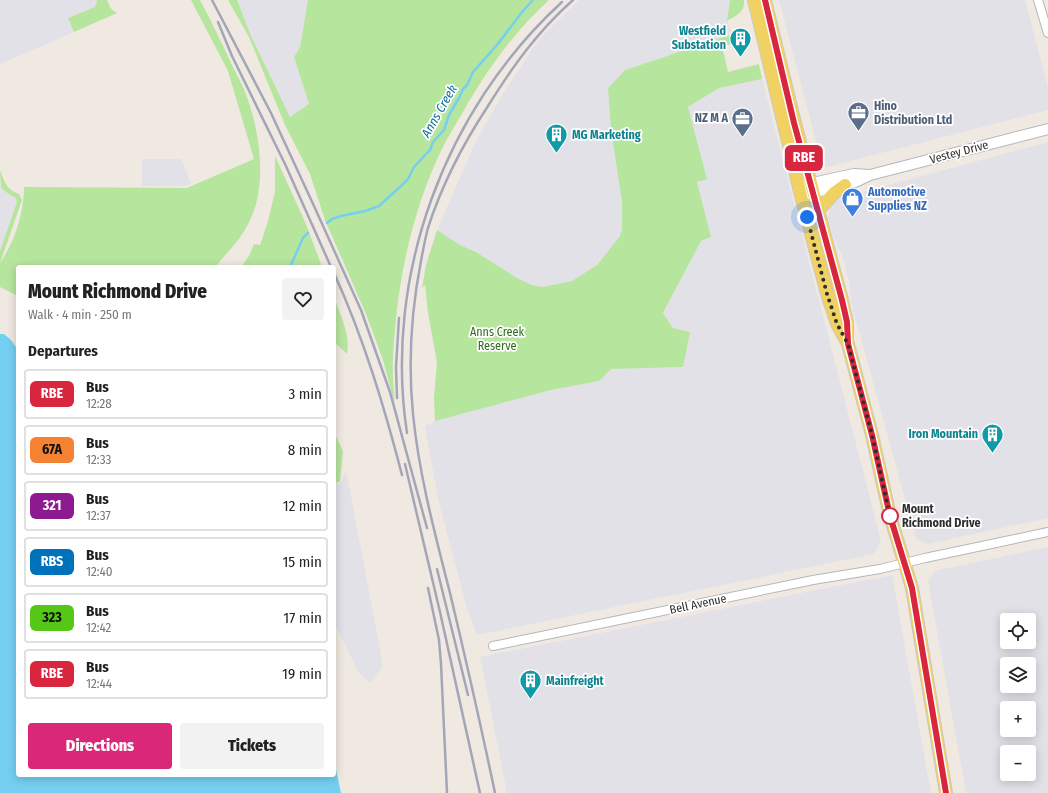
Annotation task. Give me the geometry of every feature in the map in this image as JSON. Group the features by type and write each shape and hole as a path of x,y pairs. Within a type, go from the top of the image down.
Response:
{"main road":[{"path":"754,0 806,189 818,211 847,322 848,344 872,435 890,516 903,564 912,588 946,793"},
{"path":"765,0 794,123 827,294 837,324 848,344"},
{"path":"818,211 834,193 845,185"}],"street":[{"path":"1038,0 1048,33"},
{"name":"Vestey Drive","path":"806,189 845,185 870,175 1048,129"},
{"name":"Vestey Drive","path":"806,189 854,174 870,175"},
{"path":"903,564 940,554 1048,532"},
{"name":"Bell Avenue","path":"493,646 813,580 858,574 903,564"}],"shaded area":[{"path":"0,0 97,0 95,7 68,18 74,32 0,64"},
{"path":"237,0 308,0 300,47 294,57 309,104 290,117 251,36"},
{"path":"579,0 730,0 727,21 733,34 625,70 608,88 611,130 622,202 622,229 620,236 597,265 572,281 543,287 532,285 517,278 476,252 460,245 437,230 475,143 502,95 539,39"},
{"path":"779,0 1025,0 1048,87 1048,110 823,168"},
{"path":"762,79 881,541 874,554 477,635 467,608 438,499 425,426 435,421 551,390 599,381 610,369 683,367 673,328 663,313 701,241 711,237 697,181 707,179 688,107 719,88"},
{"path":"1048,142 1048,518 927,544 916,539 851,302 849,282 843,258 834,239 828,219 830,207 837,199"},
{"path":"142,159 181,159 191,184 187,186 142,186"},
{"path":"0,186 10,195 15,197 17,202 0,251"},
{"path":"346,470 383,666 370,683 359,673 336,627 336,485 341,483"},
{"path":"1048,547 1048,793 966,793 928,581 935,571"},
{"path":"892,575 931,793 507,793 480,657"}],"green space":[{"path":"97,0 107,0 111,9 117,13 74,32 68,18 95,7"},
{"path":"191,0 200,0 243,87 249,102 257,135 260,170 259,187 251,218 239,238 217,265 16,265 16,295 0,287 0,263 10,246 18,226 24,197 24,187 187,188 254,159 228,71"},
{"path":"228,0 237,0 251,36 290,117 309,104 294,57 300,47 308,0 549,0 524,25 491,67 452,130 432,170 410,237 397,306 393,363 395,405 383,360 366,314 325,220 310,174 285,125 249,37"},
{"path":"730,0 744,0 744,4 740,13 727,21"},
{"name":"Anns Creek Reserve","path":"733,34 737,34 738,37 741,37 740,39 736,42 722,46 728,72 759,64 762,79 719,88 688,107 707,179 697,182 711,237 701,241 663,313 673,328 690,332 683,367 611,369 599,381 551,390 435,421 434,398 437,362 428,313 425,285 422,288 426,265 437,230 460,245 476,252 517,278 532,285 543,287 572,281 597,265 620,236 622,229 622,202 611,130 608,88 625,70"},
{"path":"275,156 306,224 321,265 242,265 249,256 254,244 260,245 275,192"},
{"path":"0,170 6,185 11,190 19,194 22,200 0,263 0,251 17,202 15,197 1,188"},
{"path":"336,302 348,340 347,354 336,344"},
{"path":"336,436 343,451 340,481 336,483"}],"water":[{"path":"0,334 4,334 16,347 16,777 336,777 336,769 341,793 0,793"}],"waterway":[{"name":"Anns Creek","path":"327,223 332,219 341,216 365,211 379,206 408,179 414,167 430,150 433,142 444,130 449,115 473,72 533,0"},
{"name":"Anns Creek","path":"291,265 303,238 308,233"}],"railway":[{"path":"212,0 271,113 361,310 390,392 427,528"},
{"path":"495,793 462,643 428,504 419,459 411,395 411,338 415,299 424,244 428,228 440,196 454,165 479,120 516,63 548,24 573,0"},
{"path":"407,433 402,374 405,314 415,256 432,199 455,144 485,92 521,45 562,2"},
{"path":"218,22 232,56 285,164 330,265"},
{"path":"336,278 364,348 388,424 402,475"},
{"path":"397,398 396,367 399,318"},
{"path":"405,464 440,612 480,793"},
{"path":"437,569 468,695"},
{"path":"428,588 439,640 447,793"}],"bus line":[{"name":"RBE","path":"765,0 794,123 842,300 847,322 848,344 872,435 896,541 912,588 946,793"}],"place":[{"name":"Westfield Substation","path":"741,58"},
{"name":"Hino Distribution Ltd","path":"858,132"},
{"name":"NZ M A","path":"743,138"},
{"name":"MG Marketing","path":"556,154"},
{"name":"Automotive Supplies NZ","path":"853,218"},
{"name":"Iron Mountain","path":"993,454"},
{"name":"Mount Richmond Drive","path":"890,516"},
{"name":"Mainfreight","path":"531,700"}],"route":[{"path":"807,217 827,294 837,324 848,344 872,435 890,516"}]}
